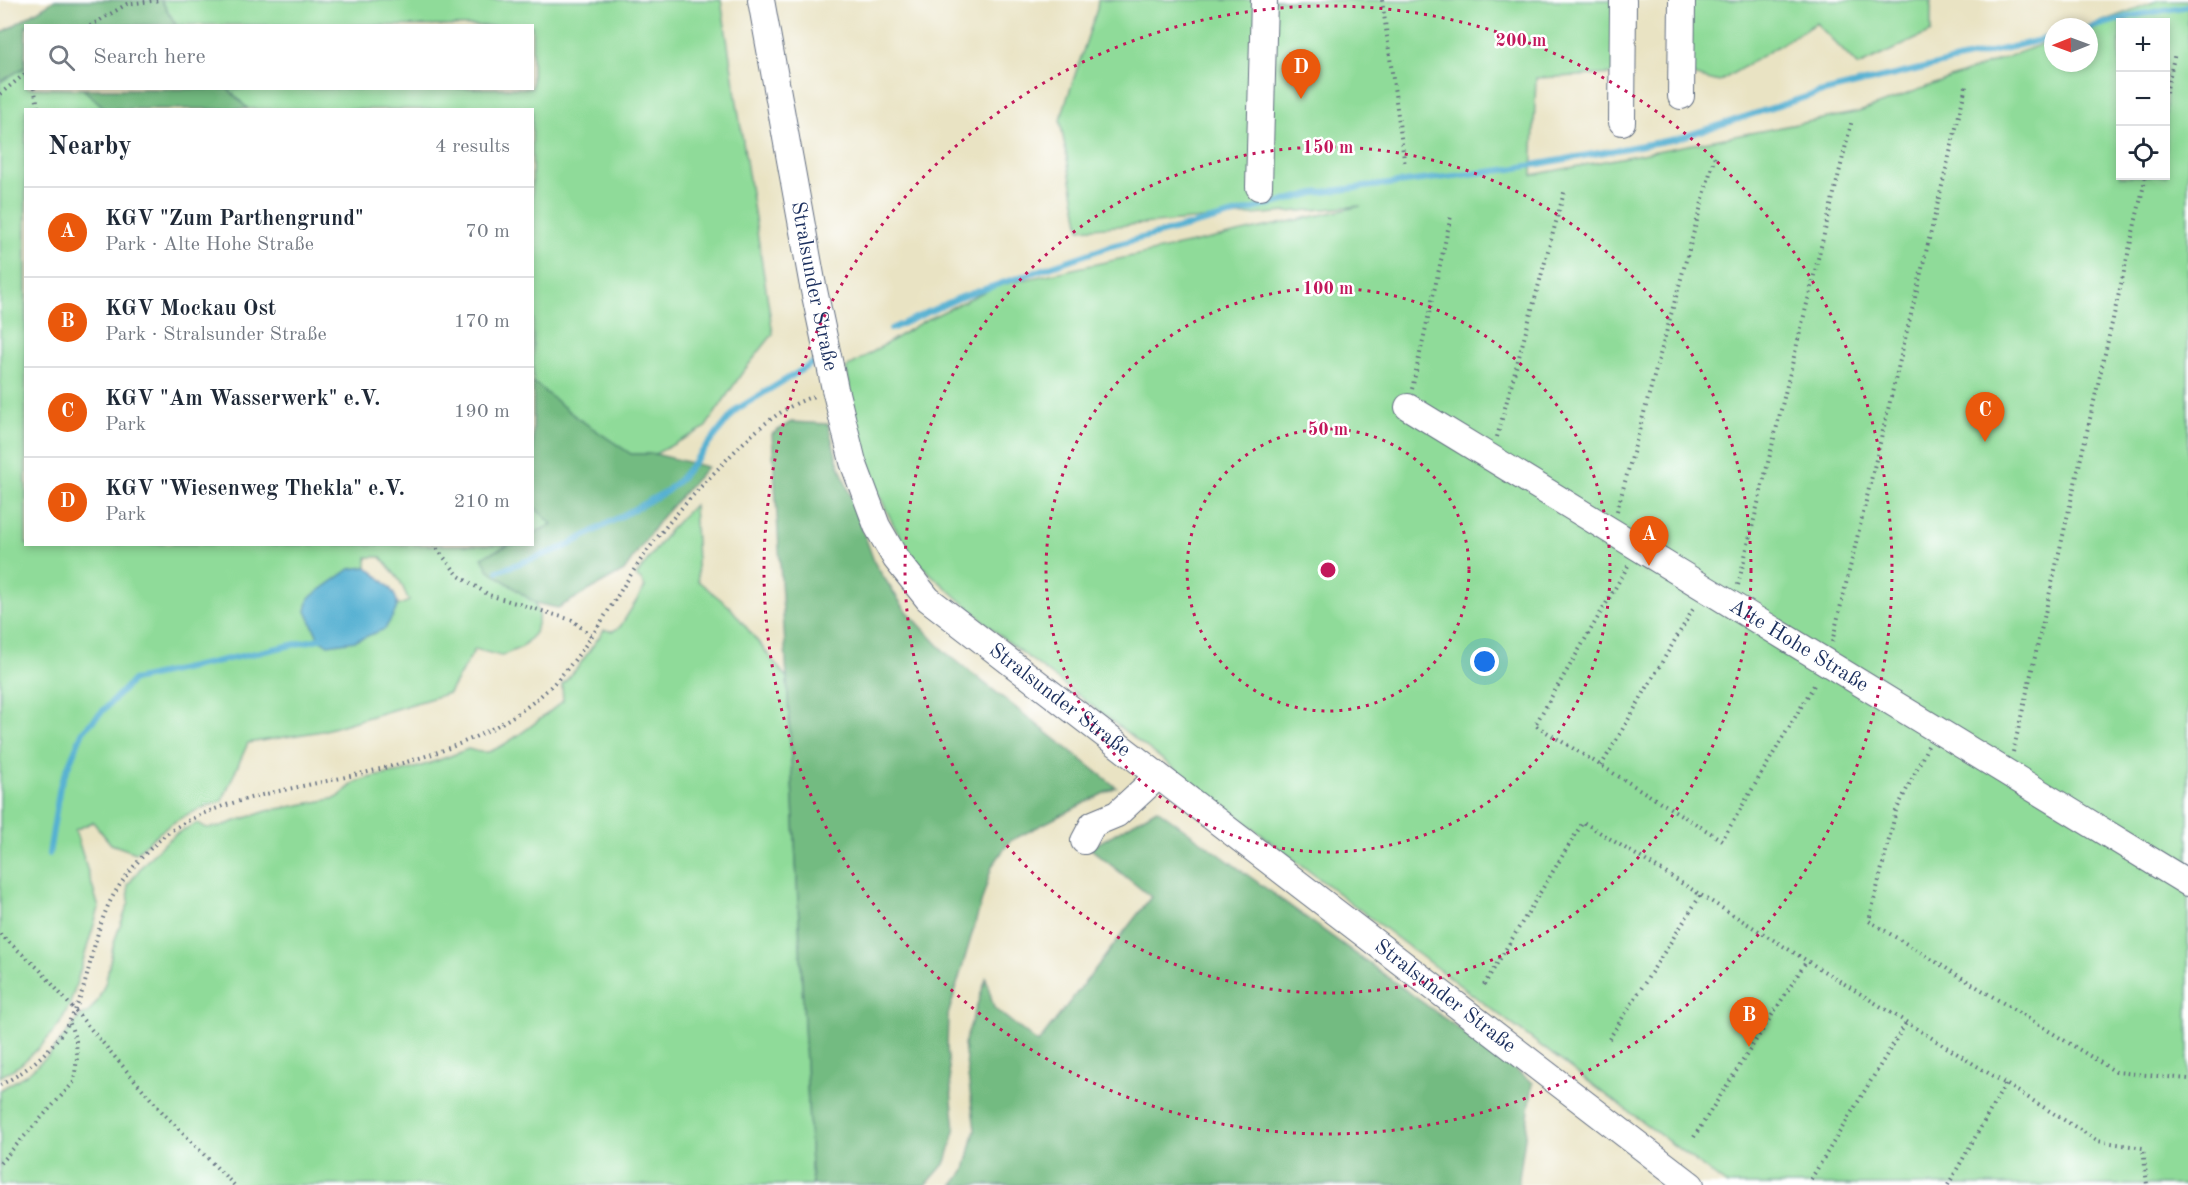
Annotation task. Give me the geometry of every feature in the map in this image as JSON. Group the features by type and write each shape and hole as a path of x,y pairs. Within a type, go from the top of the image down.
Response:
{"street":[{"name":"Stralsunder Straße","path":"761,0 812,281 853,462 873,515 896,559 913,582 928,599 1691,1185"},
{"path":"1259,187 1264,0"},
{"path":"1622,122 1623,0"},
{"path":"1681,96 1682,0"},
{"name":"Alte Hohe Straße","path":"1408,407 2188,883"},
{"path":"1084,841 1093,824 1117,814 1158,776"}],"path":[{"path":"93,24 127,4 159,0"},
{"path":"1382,0 1405,166"},
{"path":"2170,75 2175,53"},
{"path":"0,93 24,75"},
{"path":"1638,548 1535,725 1722,840 1827,663 1967,82"},
{"path":"34,90 39,108"},
{"path":"1733,606 1852,120"},
{"path":"1611,532 1715,155"},
{"path":"2008,773 2145,180"},
{"path":"1492,458 1565,189"},
{"path":"1408,407 1451,216"},
{"path":"0,1085 24,1070 47,1050 69,1021 75,1010 106,911 141,858 165,835 194,817 268,793 398,766 470,739 503,723 530,704 573,664 664,526 742,444 759,427 782,411 808,398 835,389"},
{"path":"435,546 459,576 489,595 572,620 592,637"},
{"path":"1601,766 1705,589"},
{"path":"1936,730 1896,811 1869,921 2116,1072 2188,1079"},
{"path":"1484,985 1583,822 2098,1141 2143,1148 2147,1185"},
{"path":"1609,1039 1700,896"},
{"path":"0,934 40,970 163,1113 234,1185"},
{"path":"1694,1137 1806,962"},
{"path":"0,1163 74,1082 77,1058 76,1041 69,1021"},
{"path":"1811,1179 1906,1023"},
{"path":"1948,1185 2006,1083"}],"green space":[{"path":"55,0 161,0 175,24 24,24 24,68 0,82 0,34"},
{"path":"161,0 721,0 773,334 742,373 705,428 655,454 631,454 576,417 534,383 534,108 247,108 229,90 534,90 534,24 175,24"},
{"path":"1098,0 1616,0 1614,74 1536,78 1532,175 1859,112 2044,43 2044,72 2098,72 2098,23 2159,0 2188,0 2188,1185 1727,1185 1426,960 1004,639 915,560 894,526 877,490 857,427 846,368 922,322 996,286 1361,206 1080,229 1060,120"},
{"path":"1689,0 1931,0 1931,32 1858,66 1816,23 1719,82 1688,74"},
{"path":"24,68 24,90 84,90 105,108 24,108 24,546 507,546 482,557 489,570 535,603 539,615 535,633 522,647 501,656 475,649 449,693 322,731 248,743 222,801 175,821 136,853 111,844 93,822 75,830 99,908 70,1004 59,1025 42,1045 20,1065 0,1077 0,82","holes":["367,557 381,557 400,581 409,601 397,606 385,629 319,639 306,611 350,569 367,567"]},
{"path":"84,90 229,90 247,108 105,108"},
{"path":"534,383 576,417 631,454 655,454 707,467 661,518 624,571 558,608 535,603 489,570 482,557 507,546 534,546 534,533 552,524 534,507"},
{"path":"791,422 828,424 837,459 875,564 904,608 945,652 1116,787 1010,841 992,866 948,1015 947,1048 955,1131 946,1162 926,1185 812,1185 787,678 772,434"},
{"path":"694,505 698,581 730,607 787,678 812,1185 0,1185 0,1090 27,1074 50,1054 79,1017 88,1013 98,1000 106,981 114,942 129,902 128,885 158,849 176,834 197,823 206,828 218,827 267,811 337,798 352,785 366,779 410,770 468,749 488,752 509,742 563,701 562,685 604,630 613,631 620,627 645,587 636,576 669,531"},
{"path":"534,508 553,524 534,534"},
{"path":"1157,809 1533,1083 1518,1185 953,1185 965,1170 975,1130 964,1044 986,978 994,1008 1038,1043 1151,897 1090,848"}],"water":[{"path":"367,567 395,595 397,606 395,612 385,629 355,641 328,645 319,639 306,611 309,598 350,569"}],"waterway":[{"path":"2098,25 2131,16 2188,6"},
{"path":"891,329 961,297 1111,246 1315,193 1511,169 1676,139 1815,94 2044,39"},
{"path":"498,571 565,547 667,491 680,479 737,409 813,363"},
{"path":"49,854 60,786 83,731 133,680 319,639"}],"place":[{"name":"KGV \"Wiesenweg Thekla\" e.V.","path":"1301,99"},
{"name":"KGV \"Am Wasserwerk\" e.V.","path":"1985,442"},
{"name":"KGV \"Zum Parthengrund\"","path":"1649,566"},
{"name":"KGV Mockau Ost","path":"1749,1047"}]}
